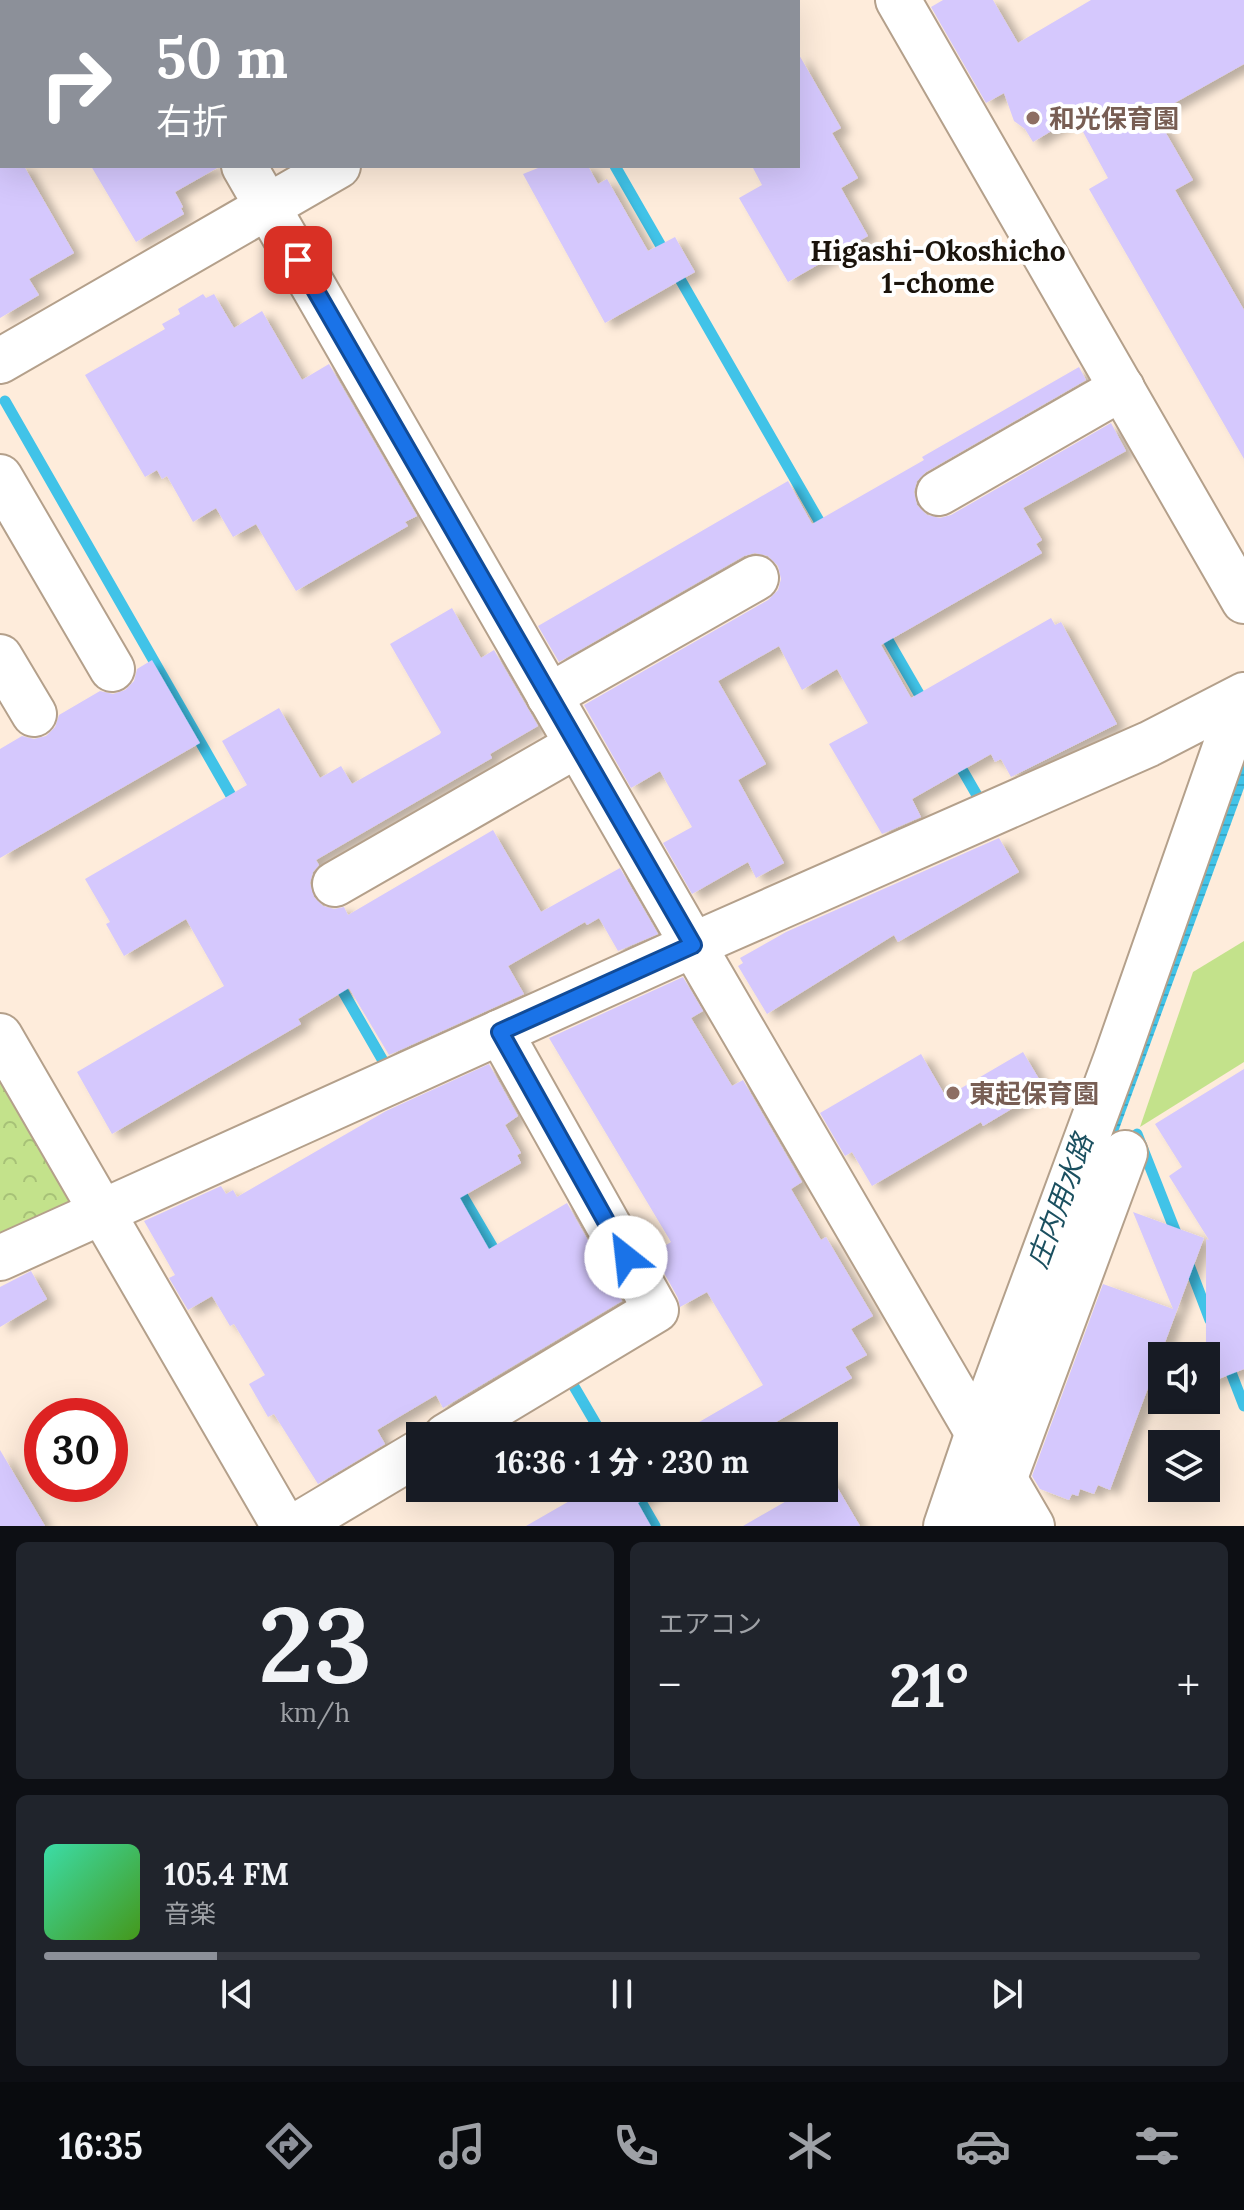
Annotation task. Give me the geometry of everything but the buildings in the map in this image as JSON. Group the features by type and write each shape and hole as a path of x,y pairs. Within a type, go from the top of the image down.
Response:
{"street":[{"path":"898,0 1244,601"},
{"path":"245,168 1032,1526"},
{"path":"0,361 335,168"},
{"path":"939,493 1122,388"},
{"path":"0,477 112,669"},
{"path":"549,696 756,578"},
{"path":"0,657 34,714"},
{"path":"0,1258 693,945 1149,744 1244,695"},
{"path":"987,1526 991,1456 1116,1059 1232,727 1244,715"},
{"path":"335,884 577,745"},
{"path":"469,1422 656,1310 500,1032"},
{"path":"0,1036 284,1526"},
{"path":"946,1526 991,1456 1125,1153"},
{"path":"296,1526 406,1460"}],"green space":[{"path":"1244,941 1244,1062 1140,1127 1193,972"},
{"path":"0,1055 78,1206 0,1239"}],"water":[{"path":"1244,739 1244,788 1003,1446"}],"waterway":[{"path":"616,168 826,533"},
{"path":"5,401 237,806"},
{"path":"881,628 926,706"},
{"path":"956,759 978,797"},
{"path":"337,981 386,1066"},
{"path":"1137,1134 1178,1238"},
{"path":"455,1183 499,1258"},
{"path":"1186,1257 1210,1320"},
{"path":"1227,1362 1244,1406"},
{"path":"572,1383 595,1422"},
{"path":"641,1502 655,1526"}],"place":[{"name":"和光保育園","path":"1033,118"},
{"name":"東起保育園","path":"953,1093"}],"district":[{"name":"Higashi-Okoshicho 1-chome","path":"938,267"}],"route":[{"path":"298,260 693,945 500,1032 626,1257"}],"water label":[{"name":"庄内用水路","path":"1060,1201"}]}
